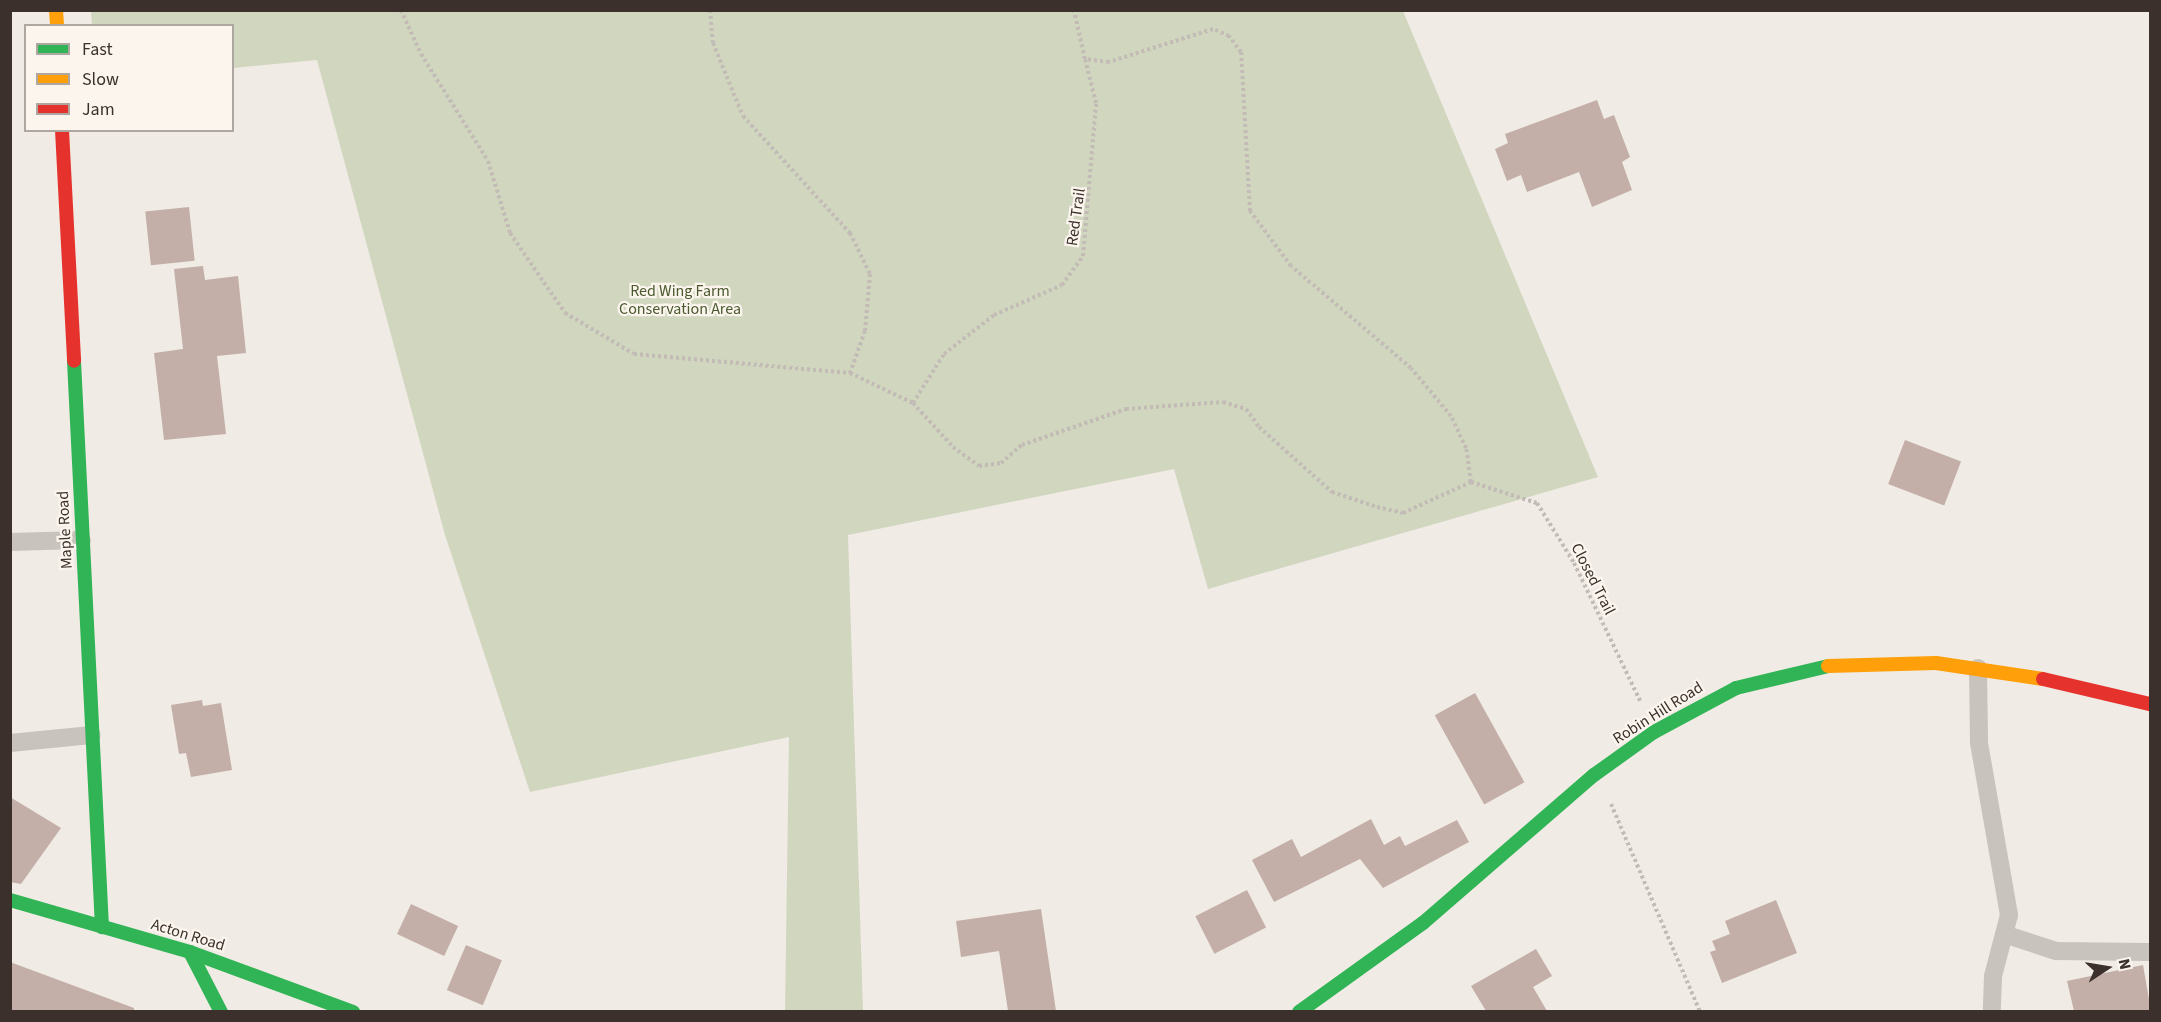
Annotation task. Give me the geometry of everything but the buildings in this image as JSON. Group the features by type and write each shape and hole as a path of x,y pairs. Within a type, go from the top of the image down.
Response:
{"main road":[{"name":"Maple Road","path":"62,132 102,927"},
{"name":"Robin Hill Road","path":"1299,1011 1423,923 1594,775 1654,732 1736,688 1814,666 1926,663 1978,668 2151,704"},
{"name":"Acton Road","path":"10,900 190,952 353,1011"},
{"path":"190,952 221,1011"}],"lane":[{"path":"10,542 82,540"},
{"path":"1978,668 1979,743 2007,894 2007,935 1993,976 1992,1011"},
{"path":"10,743 92,735"},
{"path":"2007,935 2056,951 2151,952"}],"path":[{"path":"401,10 422,54 488,161 510,233 565,313 634,354 850,373 913,403 953,447 979,466 1001,463 1022,445 1126,409 1223,402 1246,409 1259,427 1332,492 1377,507 1403,513 1470,482 1466,448 1451,416 1410,368 1291,266 1250,212 1241,52 1229,36 1213,29 1109,62 1085,59"},
{"path":"710,10 714,43 743,116 850,233 870,274 865,331 850,373"},
{"name":"Red Trail","path":"913,403 944,354 994,315 1062,285 1083,256 1096,124 1074,10"},
{"name":"Closed Trail","path":"1470,482 1537,502 1574,563 1654,732"},
{"path":"1594,775 1700,1011"}],"green space":[{"name":"Red Wing Farm Conservation Area","path":"91,11 1403,11 1598,477 1208,589 1174,469 848,535 863,1011 785,1011 789,737 530,792 445,535 317,60 234,68 234,24 92,24"}],"traffic: fast":[{"path":"74,361 102,927"},
{"path":"1299,1012 1423,923 1594,775 1654,732 1736,688 1828,666"},
{"path":"10,900 190,952 353,1012"},
{"path":"190,952 221,1012"}],"traffic: slow":[{"path":"56,10 57,24"},
{"path":"1828,666 1936,663 2043,679"}],"traffic: jam":[{"path":"62,132 74,361"},
{"path":"2043,679 2150,704"}]}
